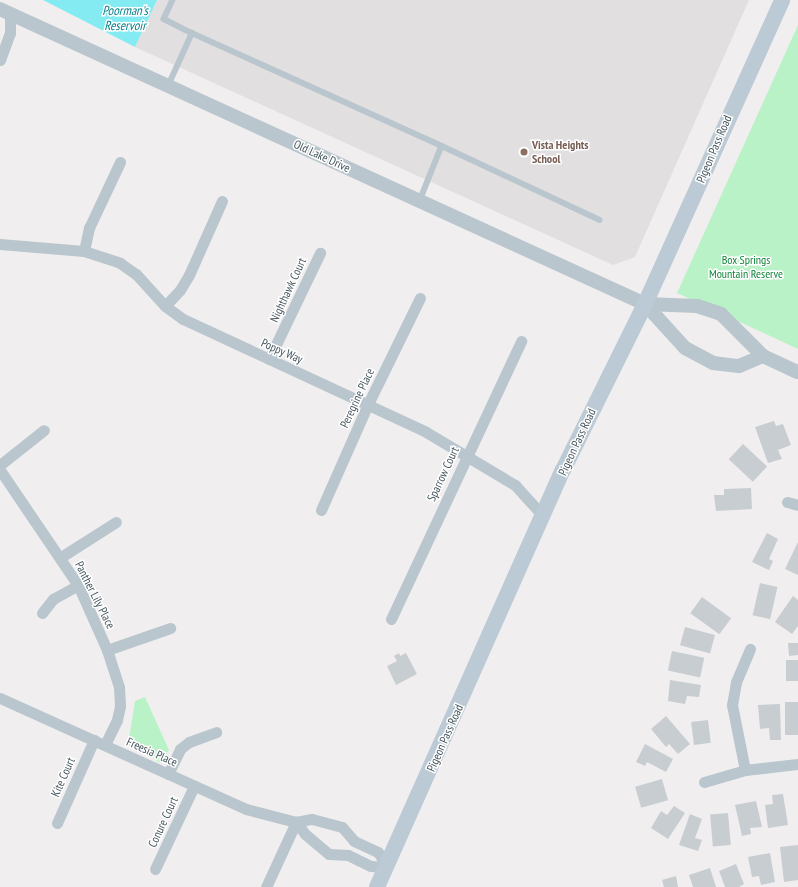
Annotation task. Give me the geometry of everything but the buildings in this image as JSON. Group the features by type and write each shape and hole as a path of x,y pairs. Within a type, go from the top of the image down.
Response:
{"main road":[{"name":"Pigeon Pass Road","path":"377,887 543,516 604,384 645,304 782,0"}],"street":[{"name":"Old Lake Drive","path":"3,15 168,86 645,304"},
{"path":"0,60 10,33 3,15"},
{"path":"84,251 89,228 120,162"},
{"path":"165,306 180,290 189,274 222,201"},
{"name":"Poppy Way","path":"0,244 84,251 120,263 136,274 165,306 183,319 269,360 412,424 515,485 543,516"},
{"name":"Nighthawk Court","path":"269,360 320,253"},
{"name":"Peregrine Place","path":"321,510 368,404 420,298"},
{"path":"645,304 686,348 713,363 739,366 762,356"},
{"path":"645,304 697,306 721,314 762,356 798,372"},
{"name":"Sparrow Court","path":"391,619 466,455 521,341"},
{"path":"0,464 44,430"},
{"name":"Panther Lily Place","path":"0,470 61,557 78,585 107,650 119,687 120,706 117,720 105,746"},
{"path":"787,502 798,505"},
{"path":"61,557 116,522"},
{"path":"42,613 53,599 78,585"},
{"path":"107,650 170,628"},
{"path":"745,770 732,705 736,682 750,649"},
{"name":"Freesia Place","path":"0,698 246,809 296,822 312,820 342,827 354,841 378,852 387,867"},
{"path":"168,774 180,750 189,742 216,732"},
{"name":"Kite Court","path":"57,823 94,740"},
{"path":"704,782 745,770 798,764"},
{"name":"Conure Court","path":"155,869 194,786"},
{"path":"266,887 296,822 305,834 329,854 348,855 371,866 387,867"}],"lane":[{"path":"173,0 164,19 600,220"},
{"path":"168,86 192,33"},
{"path":"420,201 442,146"}],"shaded area":[{"name":"Vista Heights School","path":"157,0 749,0 635,257 613,265 135,47"}],"green space":[{"name":"Box Springs Mountain Reserve","path":"798,25 798,349 677,293"},
{"path":"145,697 169,750 161,763 128,745 135,701"}],"water":[{"name":"Poorman's Reservoir","path":"43,0 157,0 135,47"}],"place":[{"name":"Vista Heights School","path":"524,152"}]}
